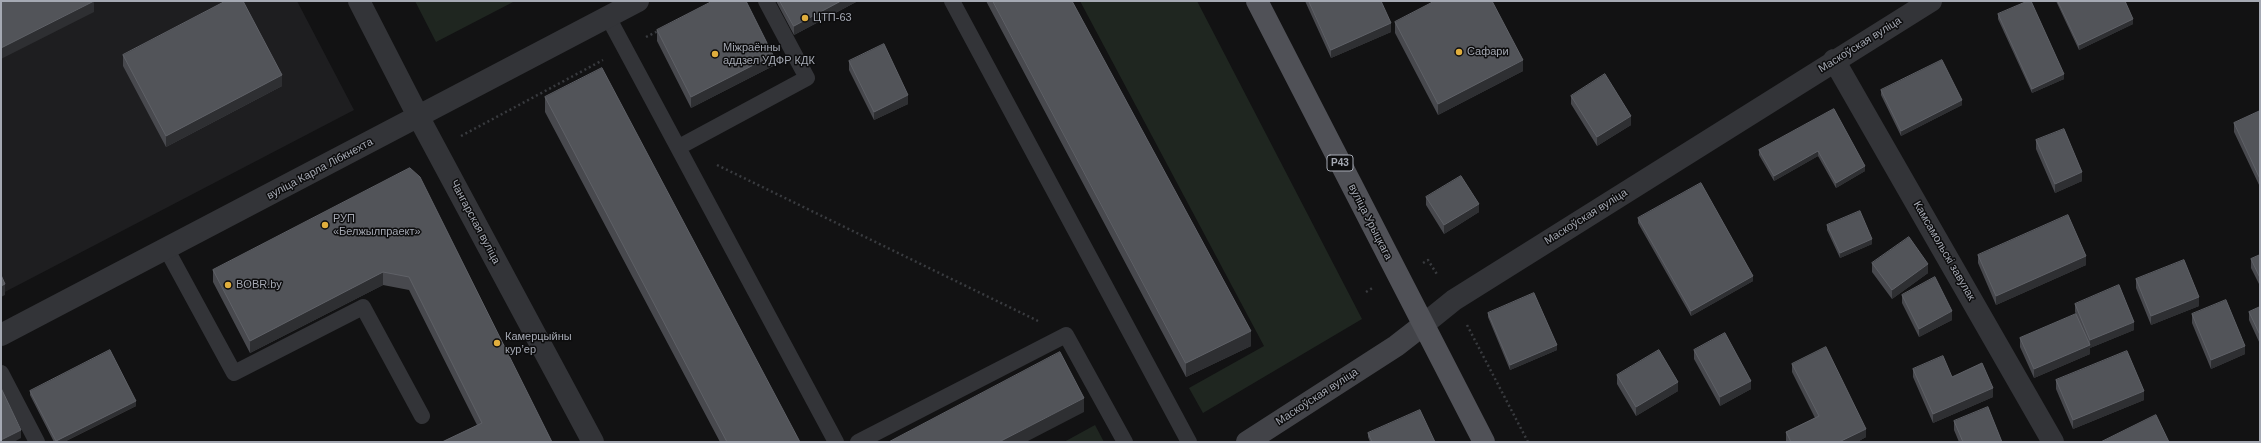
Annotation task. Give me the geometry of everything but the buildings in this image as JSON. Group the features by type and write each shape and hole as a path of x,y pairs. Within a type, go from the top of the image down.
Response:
{"main road":[{"name":"вуліца Урыцкага","path":"1257,1 1484,442"}],"street":[{"name":"Чангарская вуліца","path":"359,1 418,116 593,442"},
{"name":"вуліца Карла Лібкнехта","path":"1,335 167,250 638,1"},
{"name":"Маскоўская вуліца","path":"1247,442 1396,346 1454,300 1834,60 1931,1"},
{"name":"Камсамольскі завулак","path":"1834,60 2053,442"}],"lane":[{"path":"679,147 807,78 766,1"},
{"path":"952,1 1189,442"},
{"path":"608,17 836,442"},
{"path":"167,250 234,373 363,307 422,416"},
{"path":"858,442 1066,335 1125,442"},
{"path":"1,372 37,442"}],"path":[{"path":"459,137 666,26"},
{"path":"679,147 1066,335"}],"shaded area":[{"path":"1,1 297,1 354,110 1,294"},
{"path":"415,1 515,1 436,42"},
{"path":"1080,1 1197,1 1362,319 1203,413 1189,388 1264,346"},
{"path":"1095,425 1104,442 1064,442"}],"place":[{"name":"ЦТП-63","path":"805,18"},
{"name":"Сафари","path":"1459,52"},
{"name":"Міжраённы аддзел УДФР КДК","path":"715,54"},
{"name":"РУП «Белжылпраект»","path":"325,225"},
{"name":"BOBR.by","path":"228,285"},
{"name":"Камерцыйны курʼер","path":"497,343"}]}
